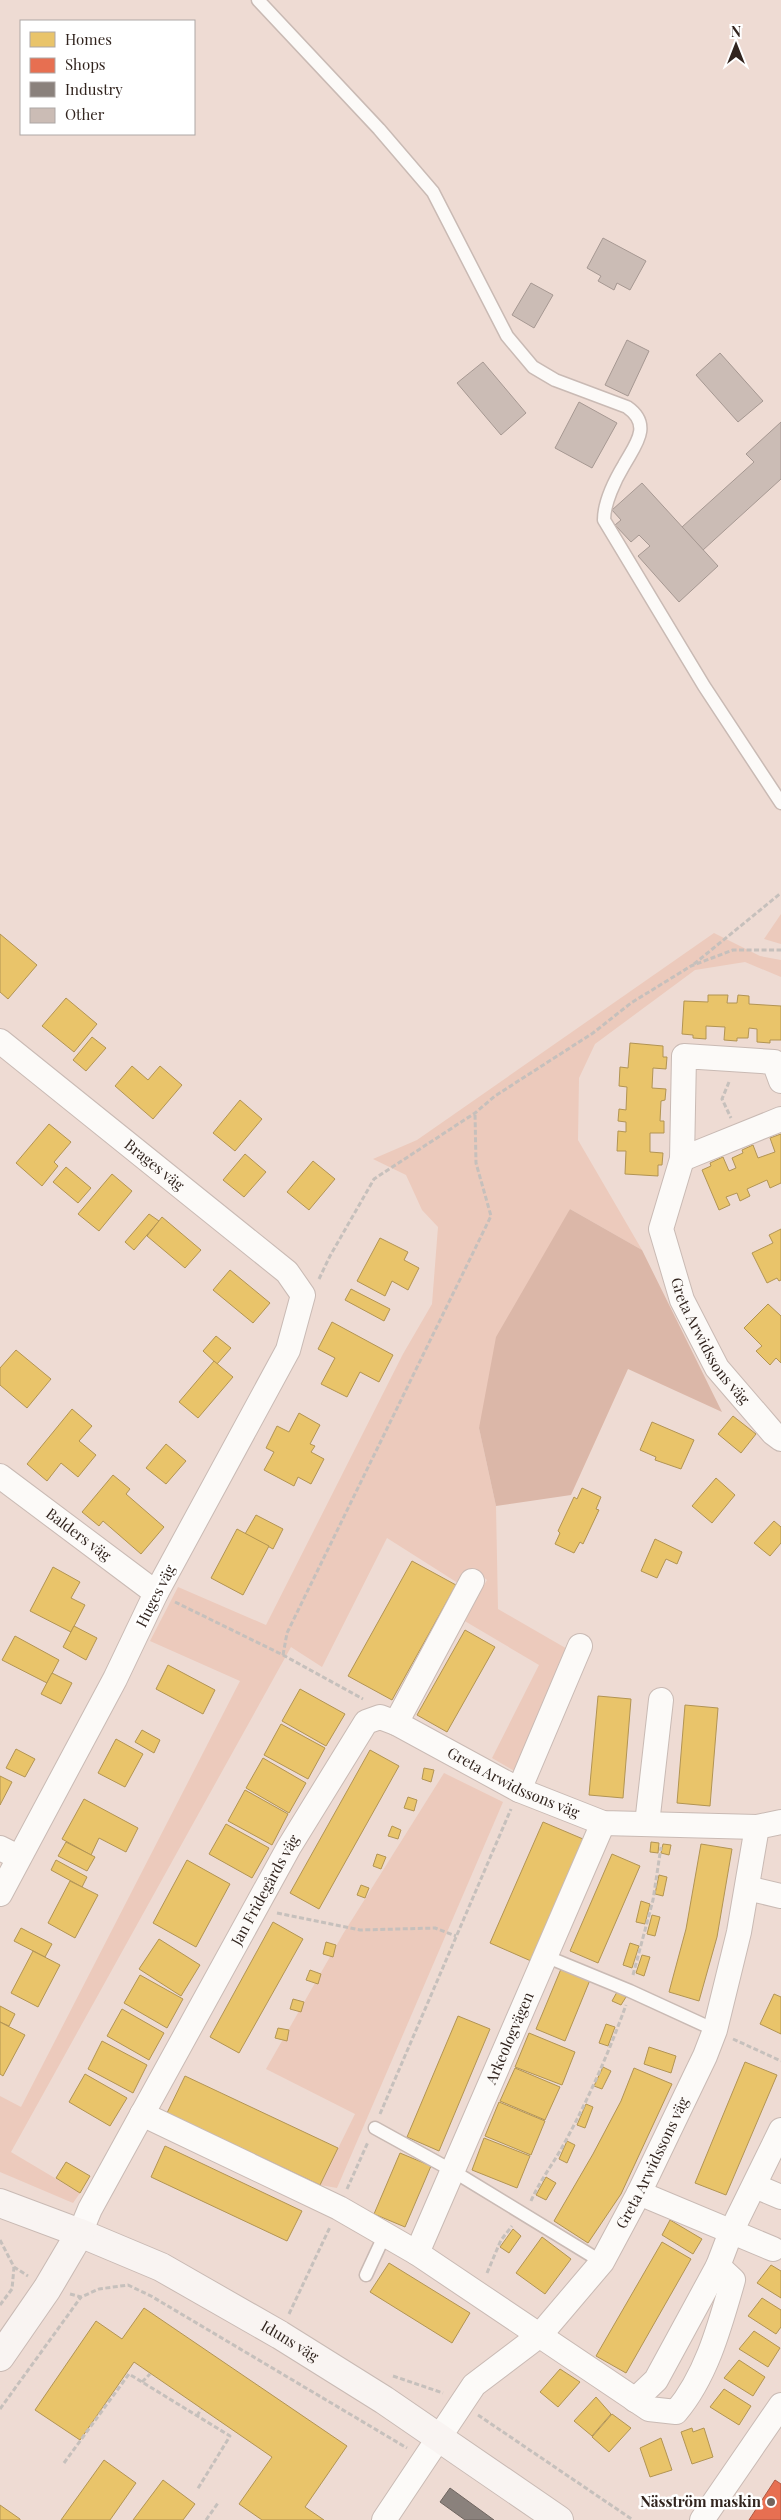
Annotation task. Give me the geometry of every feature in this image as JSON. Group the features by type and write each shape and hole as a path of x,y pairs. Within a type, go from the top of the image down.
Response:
{"street":[{"name":"Brages väg","path":"0,1040 287,1272 302,1295"},
{"path":"781,1081 774,1062 684,1056 682,1158 781,1119"},
{"name":"Greta Arwidssons väg","path":"682,1158 661,1229 682,1300 717,1368 773,1433 781,1439"},
{"name":"Huges väg","path":"0,1894 9,1852 115,1679 156,1593 288,1350 302,1295"},
{"name":"Balders väg","path":"0,1476 156,1593"},
{"name":"Jan Fridegårds väg","path":"80,2233 90,2209 289,1847 366,1722 388,1720 472,1581"},
{"path":"519,1790 580,1646"},
{"path":"656,1825 661,1700"},
{"name":"Greta Arwidssons väg","path":"388,1720 519,1790 603,1823 757,1827 781,1822"},
{"name":"Arkeologvägen","path":"417,2253 603,1823"},
{"name":"Greta Arwidssons väg","path":"384,2520 474,2385 540,2335 602,2262 639,2193 705,2056 715,2030 739,1932 757,1827"},
{"path":"747,1888 781,1896"},
{"path":"142,2114 339,2208 385,2234 417,2253 649,2409 676,2412 690,2396 718,2332 733,2280 718,2266"},
{"path":"635,2400 656,2380 718,2266 731,2232 756,2186 781,2130"},
{"path":"756,2186 781,2197"},
{"path":"639,2193 773,2249"},
{"name":"Iduns väg","path":"0,2203 80,2233 161,2267 280,2335 384,2400 431,2448 559,2520"},
{"path":"0,2357 57,2273 80,2233"},
{"path":"702,2520 781,2405"}],"lane":[{"path":"258,0 379,129 433,192 507,336 533,367 555,380 627,407 635,412 640,423 640,440 623,466 604,512 604,520 704,686 781,803"},
{"path":"546,1956 630,1991 715,2030"},
{"path":"374,2128 453,2171 602,2262"},
{"path":"366,2275 385,2234"}],"path":[{"path":"302,1295 319,1280 330,1256 374,1179 475,1113 495,1096 594,1032 631,1003 692,966 781,893"},
{"path":"692,966 733,950 781,950"},
{"path":"733,1059 732,1074 722,1099 738,1135"},
{"path":"282,1655 287,1633 491,1216 476,1164 475,1113"},
{"path":"156,1593 282,1655 372,1704 388,1720"},
{"path":"280,2335 339,2208 519,1790"},
{"path":"480,2295 501,2240 524,2214 541,2179 553,2164 575,2123 613,2040 630,1991 653,1900 656,1825"},
{"path":"255,1908 360,1930 435,1928 456,1936"},
{"path":"715,2030 781,2061"},
{"path":"0,2306 12,2289 14,2266"},
{"path":"99,2289 128,2285 151,2296 431,2448"},
{"path":"0,2409 81,2297"},
{"path":"64,2463 130,2374 230,2436 197,2490"},
{"path":"142,2382 150,2374"},
{"path":"197,2416 201,2409"},
{"path":"206,2520 218,2503"}],"shaded area":[{"path":"781,914 781,944 764,939"},
{"path":"714,933 760,956 781,960 781,977 745,962 695,970 595,1044 579,1078 578,1140 642,1250 570,1209 479,1428 496,1506 498,1609 569,1650 516,1772 492,1758 539,1665 463,1620 487,1580 473,1568 461,1585 387,1538 322,1667 291,1647 11,2152 80,2193 73,2203 0,2172 0,2096 21,2107 240,1681 150,1641 178,1587 266,1625 403,1354 432,1304 438,1227 422,1210 406,1175 373,1159 417,1140"},
{"path":"570,1209 642,1250 722,1412 628,1369 571,1495 496,1506 479,1428 496,1337"},
{"path":"444,1773 503,1802 337,2188 320,2185 355,2114 266,2069 343,1934"}],"building: Homes":[{"path":"0,934 37,965 8,999 0,992"},
{"path":"708,995 728,995 727,1003 737,1003 738,995 749,996 749,1004 781,1006 781,1040 770,1040 770,1043 757,1042 757,1029 749,1028 748,1038 737,1038 737,1041 724,1040 725,1027 706,1026 706,1039 693,1038 693,1035 682,1034 684,1001 708,1002"},
{"path":"66,998 97,1024 74,1052 42,1026"},
{"path":"92,1037 106,1048 86,1071 73,1060"},
{"path":"630,1043 663,1046 663,1057 667,1057 666,1069 653,1068 652,1088 666,1089 665,1100 661,1101 660,1121 664,1121 664,1133 650,1133 650,1152 663,1153 662,1165 658,1165 658,1176 625,1174 626,1151 617,1151 618,1131 626,1132 626,1122 618,1121 619,1109 626,1110 627,1087 619,1086 620,1067 628,1068"},
{"path":"132,1066 148,1080 160,1066 182,1085 153,1119 115,1086"},
{"path":"240,1100 262,1119 235,1151 213,1133"},
{"path":"49,1124 71,1142 54,1162 58,1166 42,1186 16,1163"},
{"path":"781,1134 781,1183 770,1188 767,1180 747,1189 750,1196 740,1201 737,1193 726,1197 730,1205 719,1210 702,1170 711,1166 710,1163 723,1157 729,1171 736,1168 732,1158 743,1153 742,1150 753,1145 758,1158 775,1152 770,1138"},
{"path":"245,1154 266,1172 244,1197 223,1180"},
{"path":"313,1161 335,1179 309,1210 287,1192"},
{"path":"66,1167 91,1188 78,1203 53,1182"},
{"path":"112,1174 132,1191 99,1231 78,1214"},
{"path":"149,1214 159,1221 134,1250 125,1242"},
{"path":"162,1217 201,1250 185,1268 147,1236"},
{"path":"781,1229 781,1280 779,1281 777,1278 767,1283 752,1253 773,1243 769,1235"},
{"path":"380,1238 408,1252 404,1260 419,1268 408,1290 392,1281 385,1296 357,1281"},
{"path":"230,1270 270,1303 253,1323 213,1290"},
{"path":"351,1289 390,1309 384,1321 345,1300"},
{"path":"768,1304 781,1316 781,1363 776,1358 770,1365 756,1351 762,1346 744,1328"},
{"path":"332,1322 393,1355 379,1382 360,1372 347,1397 321,1384 335,1358 318,1349"},
{"path":"216,1336 231,1348 217,1364 203,1351"},
{"path":"16,1350 51,1379 27,1408 0,1385 0,1368"},
{"path":"214,1361 233,1377 198,1418 179,1402"},
{"path":"72,1409 92,1426 79,1441 96,1455 78,1477 61,1463 47,1481 27,1464"},
{"path":"299,1413 320,1425 310,1444 315,1446 311,1452 324,1459 311,1484 298,1477 294,1486 264,1470 274,1452 266,1448 277,1426 289,1432"},
{"path":"733,1416 756,1434 741,1453 718,1434"},
{"path":"652,1422 694,1440 681,1469 655,1460 656,1457 640,1450"},
{"path":"166,1444 186,1461 166,1484 146,1468"},
{"path":"113,1475 130,1489 126,1494 164,1527 141,1554 103,1521 99,1526 82,1512"},
{"path":"716,1478 735,1495 712,1523 692,1506"},
{"path":"582,1488 601,1497 596,1509 599,1510 583,1544 580,1542 574,1553 555,1544 560,1533 558,1531 574,1497 577,1499"},
{"path":"256,1515 283,1529 273,1549 245,1534"},
{"path":"774,1521 781,1527 781,1543 770,1556 754,1543"},
{"path":"237,1529 269,1546 243,1595 211,1578"},
{"path":"655,1539 682,1552 677,1564 666,1559 657,1578 641,1571"},
{"path":"412,1561 456,1585 392,1700 348,1676"},
{"path":"53,1567 80,1582 71,1598 85,1605 71,1632 30,1611"},
{"path":"74,1626 97,1638 86,1660 63,1647"},
{"path":"465,1630 495,1647 447,1732 417,1715"},
{"path":"15,1636 59,1660 47,1683 2,1660"},
{"path":"168,1665 215,1690 203,1714 156,1689"},
{"path":"52,1673 72,1683 61,1704 41,1694"},
{"path":"300,1689 345,1714 326,1746 282,1721"},
{"path":"598,1696 631,1699 623,1798 589,1795"},
{"path":"685,1705 718,1708 710,1806 677,1803"},
{"path":"281,1724 325,1748 308,1779 264,1755"},
{"path":"142,1730 160,1740 154,1753 135,1742"},
{"path":"116,1739 143,1754 125,1787 98,1773"},
{"path":"16,1749 35,1759 25,1777 6,1768"},
{"path":"370,1750 399,1766 319,1909 290,1893"},
{"path":"263,1758 306,1783 289,1813 246,1788"},
{"path":"424,1768 434,1770 431,1782 422,1779"},
{"path":"0,1776 12,1782 0,1805"},
{"path":"245,1790 288,1814 272,1845 228,1821"},
{"path":"408,1797 417,1800 414,1811 404,1808"},
{"path":"84,1799 138,1828 126,1852 99,1838 91,1855 62,1839"},
{"path":"543,1822 583,1839 531,1961 490,1943"},
{"path":"226,1824 269,1848 252,1878 209,1854"},
{"path":"392,1826 401,1830 398,1839 388,1836"},
{"path":"66,1842 95,1857 87,1871 58,1856"},
{"path":"651,1842 659,1843 658,1853 650,1852"},
{"path":"663,1844 671,1845 669,1855 661,1853"},
{"path":"701,1844 732,1849 717,1937 699,2001 669,1992 686,1929"},
{"path":"377,1854 386,1857 381,1869 373,1866"},
{"path":"612,1854 640,1866 598,1963 570,1951"},
{"path":"56,1860 87,1877 82,1887 51,1870"},
{"path":"187,1860 230,1884 196,1947 153,1923"},
{"path":"659,1875 667,1877 663,1896 655,1894"},
{"path":"70,1881 98,1895 75,1938 48,1923"},
{"path":"361,1885 369,1888 365,1898 357,1895"},
{"path":"641,1901 650,1904 645,1924 636,1922"},
{"path":"652,1915 660,1917 655,1936 647,1934"},
{"path":"273,1922 303,1939 239,2053 210,2037"},
{"path":"21,1928 52,1944 45,1957 14,1941"},
{"path":"159,1939 200,1965 181,1996 139,1969"},
{"path":"326,1942 336,1945 333,1957 323,1954"},
{"path":"630,1943 639,1946 632,1968 623,1965"},
{"path":"33,1951 60,1965 38,2007 11,1993"},
{"path":"642,1955 650,1957 644,1976 636,1973"},
{"path":"561,1969 590,1980 565,2041 536,2029"},
{"path":"310,1970 321,1974 318,1984 306,1980"},
{"path":"140,1975 183,1999 167,2028 124,2003"},
{"path":"617,1992 626,1997 621,2005 612,2001"},
{"path":"774,1994 781,1997 781,2034 760,2024"},
{"path":"293,1999 304,2002 301,2012 290,2009"},
{"path":"0,2006 15,2014 9,2026 0,2022"},
{"path":"122,2009 164,2033 149,2060 107,2036"},
{"path":"458,2016 490,2029 439,2151 407,2137"},
{"path":"0,2022 25,2035 3,2076 0,2074"},
{"path":"606,2024 615,2027 608,2046 599,2043"},
{"path":"278,2028 289,2030 287,2041 275,2038"},
{"path":"529,2033 575,2052 562,2085 515,2067"},
{"path":"102,2041 147,2065 133,2093 88,2069"},
{"path":"649,2047 676,2056 671,2073 644,2064"},
{"path":"745,2062 777,2075 726,2195 695,2183"},
{"path":"603,2067 611,2071 602,2089 594,2086"},
{"path":"515,2068 560,2087 545,2120 500,2101"},
{"path":"634,2068 672,2084 621,2194 588,2243 554,2221 621,2101"},
{"path":"85,2074 127,2098 110,2126 69,2102"},
{"path":"185,2076 338,2148 320,2185 167,2113"},
{"path":"499,2102 545,2121 531,2155 485,2136"},
{"path":"586,2104 593,2107 585,2128 577,2125"},
{"path":"484,2138 530,2156 517,2188 472,2170"},
{"path":"567,2141 575,2145 567,2163 559,2159"},
{"path":"165,2146 302,2211 287,2241 151,2177"},
{"path":"400,2153 431,2166 405,2227 374,2214"},
{"path":"66,2162 90,2176 80,2193 56,2178"},
{"path":"546,2177 556,2183 546,2200 536,2195"},
{"path":"670,2220 702,2239 693,2254 662,2235"},
{"path":"513,2229 521,2236 509,2253 500,2247"},
{"path":"542,2237 571,2259 545,2294 516,2273"},
{"path":"662,2242 691,2259 626,2373 596,2356"},
{"path":"389,2263 470,2313 452,2343 370,2292"},
{"path":"771,2265 781,2271 781,2298 757,2283"},
{"path":"762,2298 781,2310 781,2327 776,2334 748,2316"},
{"path":"144,2308 347,2446 305,2507 324,2520 262,2520 239,2504 272,2457 134,2362 80,2440 35,2410 96,2321 122,2339"},
{"path":"754,2331 780,2348 768,2367 739,2349"},
{"path":"739,2360 765,2377 753,2396 724,2378"},
{"path":"560,2369 580,2382 558,2407 540,2392"},
{"path":"724,2389 751,2406 739,2425 710,2407"},
{"path":"596,2397 611,2414 592,2436 574,2421"},
{"path":"612,2414 631,2428 609,2452 592,2437"},
{"path":"692,2428 693,2432 704,2428 713,2457 692,2464 681,2432"},
{"path":"661,2438 672,2470 650,2477 640,2448"},
{"path":"104,2460 136,2483 110,2520 61,2520"},
{"path":"163,2480 195,2504 183,2520 133,2520"},
{"path":"0,2505 20,2519 20,2520 0,2520"}],"building: Shops":[{"name":"Näsström maskin","path":"775,2480 781,2484 781,2520 749,2520"}],"building: Industry":[{"path":"450,2488 494,2520 465,2520 440,2502"}],"building: Other":[{"path":"603,238 646,261 630,290 617,283 614,290 598,281 601,276 587,268"},
{"path":"531,283 553,295 534,328 512,315"},
{"path":"627,340 649,351 628,396 605,385"},
{"path":"720,353 763,401 738,422 696,375"},
{"path":"483,362 526,413 501,435 457,383"},
{"path":"579,402 617,423 592,468 555,448"},
{"path":"781,422 781,479 703,550 682,527 754,462 746,454"},
{"path":"642,483 718,566 679,602 638,556 650,546 639,535 631,542 615,525 621,520 612,510"}],"place":[{"name":"Näsström maskin","path":"771,2502"}]}
